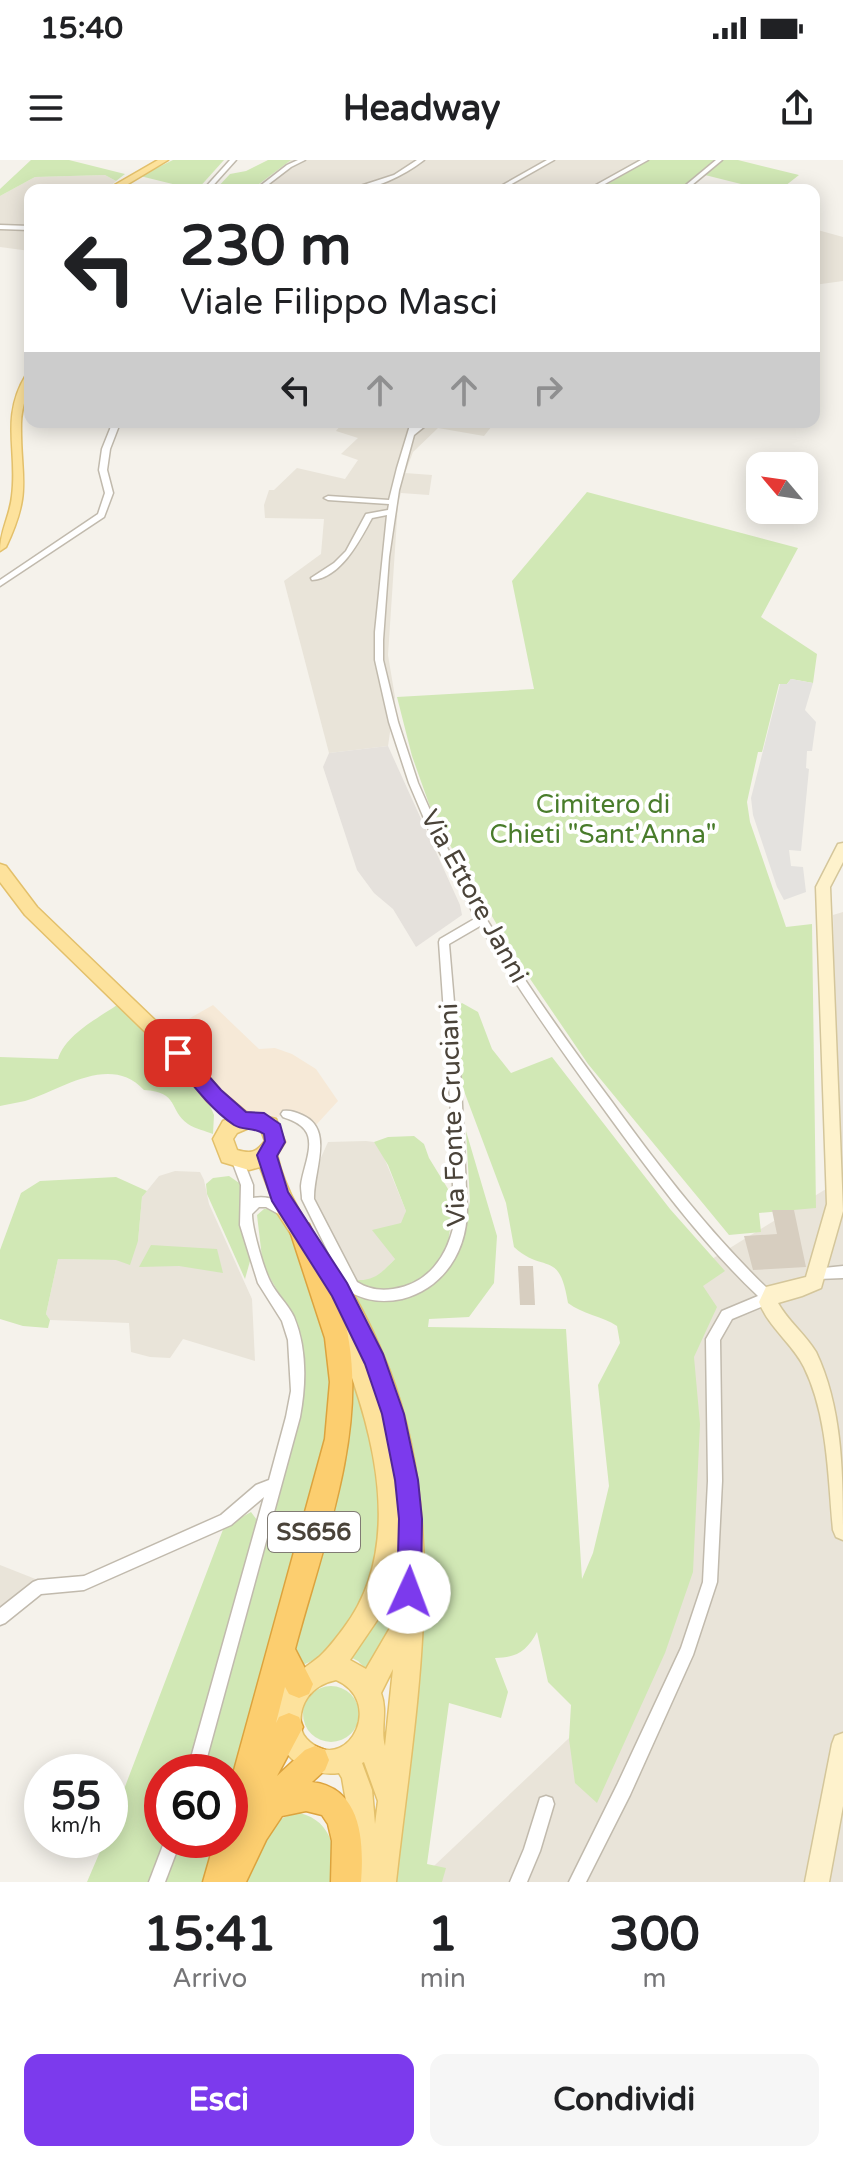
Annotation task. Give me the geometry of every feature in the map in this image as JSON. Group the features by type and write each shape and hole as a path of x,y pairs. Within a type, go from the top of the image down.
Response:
{"highway":[{"name":"SS656","path":"248,1772 331,1473 342,1407 337,1338 296,1224"},
{"path":"280,1649 299,1684"},
{"name":"SS656","path":"248,1798 289,1727"},
{"path":"231,1882 249,1836 269,1805 315,1760"},
{"path":"269,1805 303,1796 312,1796 331,1805 341,1816 348,1837 346,1882"},
{"name":"SS656","path":"218,1882 225,1858"}],"main road":[{"path":"119,184 156,160"},
{"path":"121,184 164,160"},
{"path":"0,547 18,498 17,475 4,430 7,409 15,389 24,382"},
{"path":"0,870 31,911 178,1053 214,1096 242,1120"},
{"path":"214,1096 225,1117 225,1151 279,1195"},
{"path":"226,1133 242,1120 257,1119 273,1130 275,1142 267,1155 241,1161"},
{"path":"267,1155 279,1195 339,1289 368,1344 393,1414 407,1480 411,1519 408,1615 382,1882"},
{"path":"296,1224 356,1353 383,1459 389,1519 385,1571 376,1598 363,1621 326,1668"},
{"path":"369,1690 408,1615"},
{"path":"326,1668 346,1670 363,1681 369,1690 374,1712 369,1735 363,1744 346,1759 325,1762 315,1760 298,1747 289,1727 289,1704 299,1684 307,1676 326,1668"},
{"path":"369,1735 389,1810"},
{"path":"346,1759 356,1778 363,1804 356,1882"}],"street":[{"path":"211,184 233,160"},
{"path":"266,184 302,160"},
{"path":"508,184 551,160"},
{"path":"601,184 645,160"},
{"path":"690,184 719,160"},
{"path":"370,184 396,176 418,161"},
{"path":"0,227 24,228"},
{"path":"0,584 101,515 109,493 103,470 106,449 114,428"},
{"name":"Via Ettore Janni","path":"413,428 390,507 379,657 398,733 425,810 483,919 568,1053 713,1243 768,1298"},
{"path":"411,434 418,428"},
{"path":"346,499 350,487"},
{"path":"328,498 390,507"},
{"path":"315,578 341,563 349,554 369,516 390,507"},
{"path":"816,1277 836,1204 823,887 843,848"},
{"name":"Via Fonte Cruciani","path":"287,1114 304,1120 314,1131 316,1151 306,1185 308,1199 346,1278 362,1293 398,1294 417,1288 437,1276 452,1253 460,1229 455,1088 444,942 483,919"},
{"path":"200,1754 298,1391 296,1353 288,1318 264,1283 246,1225 247,1185 241,1161"},
{"path":"248,1210 256,1202 264,1201 296,1224"},
{"path":"577,1882 688,1650 710,1582 715,1481 713,1339 727,1315 773,1293 802,1288 816,1277 843,1272"},
{"path":"768,1298 768,1307 803,1346 821,1385 834,1450 843,1530"},
{"path":"0,1618 38,1587 84,1583 226,1520 261,1490 273,1485"},
{"path":"817,1882 843,1744"},
{"path":"518,1882 532,1851 546,1804"},
{"path":"157,1882 166,1858"}],"shaded area":[{"path":"291,160 649,160 607,184 259,184"},
{"path":"105,175 116,181 113,184 24,184 24,250 0,247 0,196 35,177"},
{"path":"820,231 843,237 843,281 820,284"},
{"path":"338,428 438,428 413,452 405,473 432,475 429,495 401,493 398,504 388,655 395,697 388,746 329,753 284,581 321,554 324,519 265,518 264,505 269,490 274,490 297,468 345,479 358,460 341,454 358,438 336,431"},
{"path":"438,428 490,428 484,436"},
{"path":"791,679 813,683 805,710 816,722 812,751 807,751 806,768 809,769 801,851 789,850 791,866 803,867 806,892 784,900 753,815 751,798 780,684 787,684"},
{"path":"388,746 462,915 416,947 393,909 374,893 357,870 323,767 329,753"},
{"path":"843,912 843,1882 417,1882 586,1722 694,1270 839,1181 833,915"},
{"path":"213,1005 259,1049 275,1048 292,1054 316,1069 338,1101 316,1125 293,1113 266,1120 243,1113 169,1030"},
{"path":"328,1142 374,1142 381,1150 406,1211 395,1259 369,1281 357,1280 333,1249 317,1213 310,1182"},
{"path":"175,1171 200,1172 204,1180 209,1204 252,1299 255,1361 183,1339 170,1358 150,1357 131,1352 129,1323 50,1320 46,1314 58,1259 116,1260 138,1241 142,1197 159,1176"},
{"path":"0,1565 38,1580 35,1595 0,1626"}],"green space":[{"path":"31,160 69,160 125,174 116,181 105,175 35,177 0,196 0,189"},
{"path":"173,160 224,160 202,184 173,184 140,176"},
{"path":"268,160 291,160 259,184 221,184 230,174 246,171"},
{"path":"649,160 715,160 689,184 607,184"},
{"path":"722,160 738,160 799,175 788,184 741,184 705,175"},
{"name":"Cimitero di Chieti \"Sant'Anna\"","path":"587,492 798,548 761,617 817,654 813,683 791,679 787,684 779,684 762,752 758,752 747,802 750,822 786,927 812,924 816,1208 759,1213 761,1232 729,1235 588,1064 522,967 434,818 412,756 397,697 534,689 512,581"},
{"path":"462,1003 478,1012 492,1049 511,1073 552,1057 670,1209 725,1271 703,1286 717,1307 694,1357 700,1424 693,1572 665,1653 597,1803 575,1783 569,1739 571,1705 548,1682 537,1632 520,1652 495,1658 508,1692 501,1718 449,1703 427,1864 446,1868 442,1882 385,1882 418,1566 346,1286 362,1295 429,1284 464,1228 470,1201 466,1131 497,1236 494,1283 469,1317 429,1319 428,1327 566,1329 582,1579 593,1553 609,1486 598,1385 620,1343 617,1326 568,1303 555,1268 534,1260 514,1247 506,1203 461,1083 456,1007"},
{"path":"117,1005 206,1096 214,1115 213,1134 188,1124 163,1094 144,1090 131,1079 116,1075 101,1074 85,1078 25,1101 0,1106 0,1057 58,1059 75,1035"},
{"path":"414,1136 424,1144 448,1189 452,1208 449,1238 442,1261 424,1282 383,1292 355,1283 343,1262 357,1280 363,1280 378,1275 395,1259 372,1230 401,1223 406,1211 388,1165 374,1142 388,1137"},
{"path":"229,1176 245,1187 252,1254 245,1279 207,1194 206,1184 213,1178"},
{"path":"116,1177 147,1191 142,1197 138,1241 130,1265 116,1260 58,1259 46,1314 50,1320 48,1328 23,1326 0,1319 0,1250 21,1193 40,1181"},
{"path":"264,1209 272,1209 304,1244 338,1391 242,1754 144,1754 144,1858 213,1858 207,1882 87,1882 97,1858 128,1858 128,1779 224,1527 251,1512 266,1532 303,1384 291,1314 263,1266 257,1215"},
{"path":"151,1245 217,1249 223,1273 179,1266 139,1267"},
{"path":"347,1352 366,1403 383,1517 371,1589 325,1655 305,1664 280,1683"},
{"path":"402,1549 397,1616 370,1673 348,1656"},
{"path":"331,1686 351,1694 359,1714 351,1734 331,1742 311,1734 303,1714 311,1694"},
{"path":"300,1813 320,1823 326,1831 333,1849 337,1882 239,1882 268,1829 287,1816"}],"building":[{"path":"772,1210 794,1210 806,1267 753,1270 744,1236 777,1234"},
{"path":"518,1266 533,1266 535,1305 520,1305"}],"route":[{"path":"178,1053 214,1096 242,1120 264,1121 273,1130 275,1142 267,1155 279,1195 339,1289 368,1344 393,1414 407,1480 411,1519 409,1592"}]}
